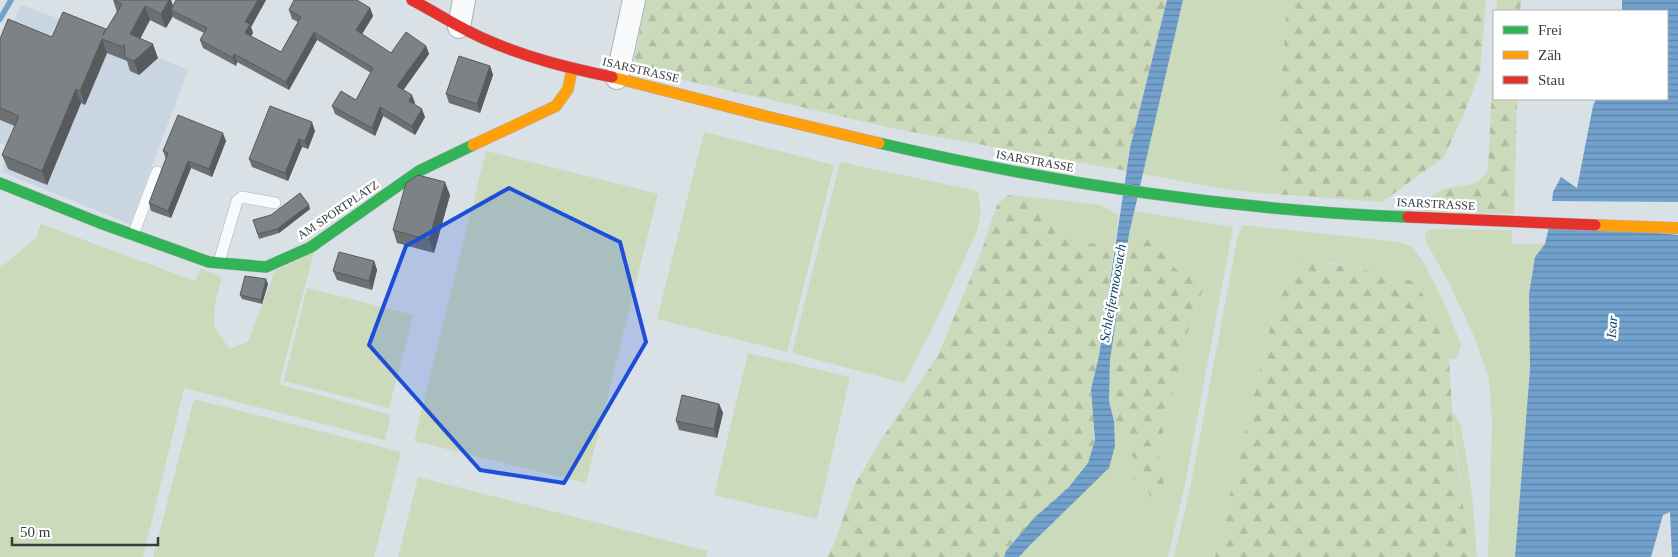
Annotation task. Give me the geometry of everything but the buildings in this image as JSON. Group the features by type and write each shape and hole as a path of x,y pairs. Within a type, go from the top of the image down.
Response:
{"street":[{"name":"ISARSTRASSE","path":"412,0 459,27 521,54 572,69 617,78 892,146 1078,183 1239,204 1385,216 1678,228"},
{"path":"459,27 464,0"},
{"path":"617,78 634,0"},
{"name":"AM SPORTPLATZ","path":"0,183 133,235 209,262 266,267 311,246 419,171 556,106 568,89 572,69"}],"lane":[{"path":"133,235 156,172"},
{"path":"219,262 237,201 242,197 275,203"}],"highlighted area":[{"path":"509,188 620,242 646,342 564,483 480,470 369,345 406,246"}],"shaded area":[{"path":"21,5 124,43 188,70 130,224 2,172 8,146 0,143 0,50"}],"green space":[{"path":"646,0 1167,0 1130,148 1127,171 896,129 633,68"},
{"path":"1183,0 1287,0 1275,194 1231,190 1143,174"},
{"path":"1287,0 1486,0 1480,72 1463,116 1444,157 1382,202 1275,194"},
{"path":"1497,0 1521,0 1520,10 1496,10"},
{"path":"1493,69 1493,100 1517,100 1514,214 1424,211 1427,202 1438,192 1477,182 1488,170"},
{"path":"704,132 834,165 787,352 657,319"},
{"path":"486,151 658,194 586,483 414,441"},
{"path":"840,162 978,191 981,214 977,231 935,323 904,383 792,353"},
{"path":"1008,195 1039,198 1042,217 1083,241 1114,250 1099,356 1091,389 1095,440 1088,463 1068,488 1034,518 1006,551 1004,557 827,557 834,544 855,484 883,437 937,357 979,258 997,205"},
{"path":"1039,198 1100,205 1119,215 1114,250 1083,241 1042,217"},
{"path":"1134,211 1233,227 1185,484 1168,557 1019,557 1115,446 1114,421 1134,459 1132,477 1148,489 1164,491 1158,453 1189,328 1205,283 1174,268 1163,239 1129,234"},
{"path":"41,224 195,281 201,268 222,278 215,303 214,328 230,349 248,342 275,271 314,252 279,384 391,415 385,440 184,388 143,557 0,557 0,268 36,238"},
{"path":"1243,225 1391,241 1410,246 1424,263 1446,307 1461,344 1457,358 1449,359 1445,342 1413,281 1328,262 1292,269 1271,324 1215,557 1174,557 1191,484 1238,235"},
{"path":"1430,229 1512,230 1512,244 1545,244 1535,257 1529,294 1530,369 1515,557 1488,557 1492,423 1489,379 1473,334 1450,285 1425,240 1425,235"},
{"path":"1129,234 1163,239 1174,268 1205,283 1189,328 1158,453 1165,491 1154,514 1148,489 1132,477 1134,459 1114,421 1109,401 1110,360"},
{"path":"1301,258 1413,281 1426,299 1445,342 1449,359 1453,427 1470,557 1215,557 1271,324 1292,269"},
{"path":"307,288 413,315 389,408 284,381"},
{"path":"748,353 850,377 817,519 714,495"},
{"path":"194,399 401,452 374,557 153,557"},
{"path":"1452,411 1461,426 1472,494 1477,557 1470,557"},
{"path":"418,477 708,551 706,557 398,557"}],"water":[{"name":"Schleifermoosach","path":"1167,0 1183,0 1129,234 1110,360 1109,401 1114,421 1115,446 1109,468 1019,557 1004,557 1006,551 1034,518 1068,488 1088,463 1095,440 1091,389 1099,356 1130,148"},
{"name":"Isar","path":"1622,0 1678,0 1678,557 1672,557 1670,512 1663,515 1651,557 1515,557 1530,369 1529,294 1535,257 1545,244 1550,222 1553,192 1561,177 1577,188 1596,100 1668,100 1668,10 1622,10"}],"pier":[{"path":"1550,201 1678,202 1678,235 1548,221"}],"waterway":[{"path":"0,19 11,0"}],"traffic: fast":[{"path":"879,143 1010,170 1142,192 1275,208 1408,217"},
{"path":"0,183 100,223 209,262 266,267 311,247 419,171 473,145"}],"traffic: slow":[{"path":"473,145 556,106 568,89 572,69"},
{"path":"612,77 879,143"},
{"path":"1595,225 1678,228"}],"traffic: jam":[{"path":"412,0 477,36 517,52 548,62 612,77"},
{"path":"1408,217 1595,225"}]}
